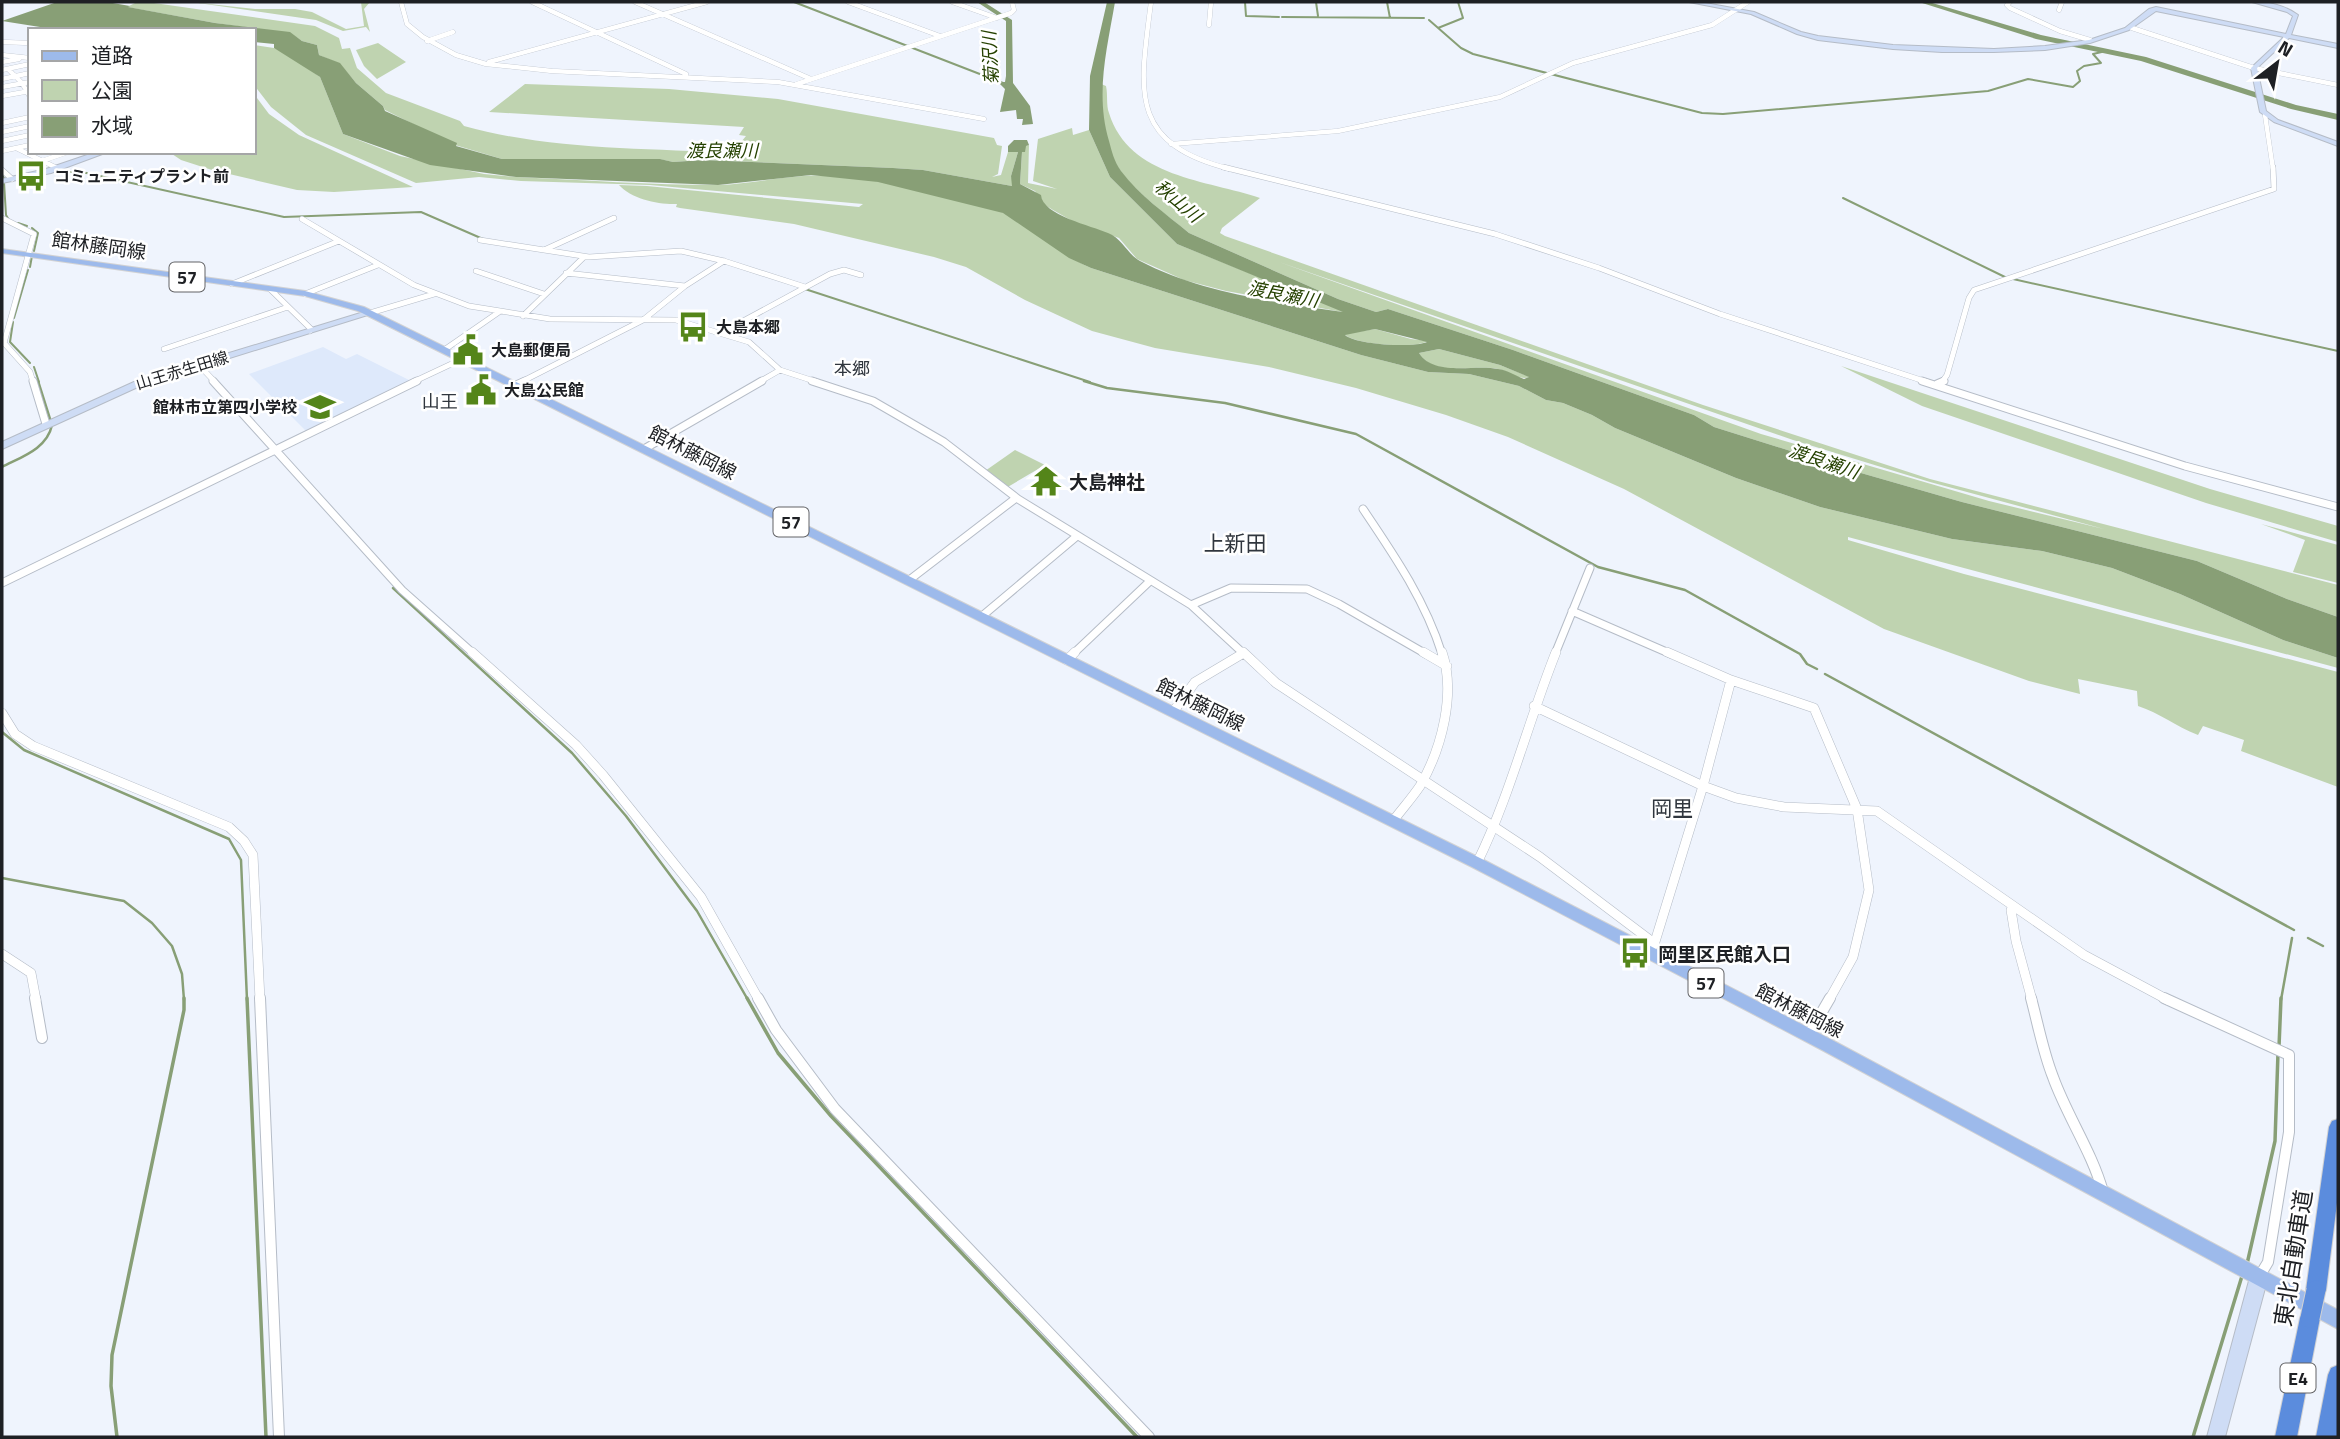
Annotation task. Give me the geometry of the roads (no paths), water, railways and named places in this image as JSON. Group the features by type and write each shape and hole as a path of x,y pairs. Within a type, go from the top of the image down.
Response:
{"highway":[{"name":"東北自動車道","path":"2286,1437 2316,1290 2338,1128"},
{"name":"E4","path":"2327,1437 2338,1375"}],"main road":[{"name":"館林藤岡線","path":"2,251 305,295 338,301 370,313 1652,949 1808,1036 2338,1320"}],"street":[{"path":"401,2 407,24 427,41 456,55 486,64 552,71 688,76 795,85 984,119"},
{"path":"533,2 688,76"},
{"path":"635,2 811,79"},
{"path":"486,64 707,2"},
{"path":"848,2 940,36"},
{"path":"952,2 998,17"},
{"path":"795,85 1010,13 1014,10 1012,2"},
{"path":"1151,2 1143,78 1148,109 1160,136 1186,154 1219,166 1495,234 1599,268 1720,314 2185,466 2338,508"},
{"path":"1209,25 1211,2"},
{"path":"1692,2 1737,10 1818,38 1947,51 2040,49 2090,40 2132,28 2143,22 2151,10 2156,9 2338,46"},
{"path":"1171,144 1338,131 1500,97 1573,63 1712,25 1748,2"},
{"path":"2010,2 2007,5 2010,8 2060,31 2090,40"},
{"path":"2059,10 2063,2"},
{"path":"2254,68 2287,37 2296,15 2274,4 2255,2"},
{"path":"2132,28 2254,68 2338,85"},
{"path":"427,41 453,32"},
{"path":"2,42 28,43"},
{"path":"2,55 28,58"},
{"path":"2,62 28,58"},
{"path":"5,70 28,64"},
{"path":"1937,384 1942,383 1947,375 1969,298 1974,290 2274,189 2277,183 2269,155 2265,115 2254,68"},
{"path":"5,70 15,76 28,92"},
{"path":"2,79 28,73"},
{"path":"2,87 28,82"},
{"path":"2,96 28,93"},
{"path":"2,111 4,122 28,117"},
{"path":"2265,115 2338,144"},
{"path":"2,132 28,126"},
{"path":"2,141 28,135"},
{"path":"2,151 28,145"},
{"path":"16,148 57,168"},
{"path":"42,161 62,154"},
{"path":"2,181 57,168 99,154"},
{"path":"2,170 12,179"},
{"path":"2,218 32,232 33,238 3,334 4,343 30,372 46,425"},
{"path":"542,251 614,218"},
{"path":"302,219 379,265 434,293 475,308 523,316 569,319 676,320 754,345 780,370 873,401 944,442 1016,498 1191,605 1276,683 1422,782 1540,857 1652,949 1703,786 1731,680"},
{"path":"480,240 584,257 677,251 724,261 805,287"},
{"path":"232,284 339,241"},
{"path":"523,316 584,257"},
{"path":"516,385 643,320 685,286 724,261"},
{"path":"305,295 379,265"},
{"path":"721,333 805,287 844,270 861,275"},
{"path":"476,271 544,294"},
{"path":"566,273 685,286"},
{"path":"271,290 311,329 310,331"},
{"path":"370,313 434,293"},
{"path":"164,349 288,307"},
{"path":"444,350 499,312"},
{"name":"山王赤生田線","path":"2,446 121,390 370,313"},
{"path":"2,583 274,448 462,359"},
{"path":"199,365 402,590 576,745 603,775 701,897 776,1030 835,1109 1149,1437"},
{"path":"644,449 780,370"},
{"path":"908,581 1016,498"},
{"path":"1363,509 1423,602 1447,666 1448,699 1422,782 1393,821"},
{"path":"981,617 1077,536"},
{"path":"1477,863 1495,827 1534,706 1590,568"},
{"path":"1066,660 1150,581"},
{"path":"1191,605 1231,588 1285,586 1307,589 1339,604 1447,666"},
{"path":"1572,611 1731,680 1814,708 1857,809 1869,890 1853,957 1808,1036"},
{"path":"1173,712 1195,682 1242,654"},
{"path":"1534,706 1703,786 1768,805 1877,811 2013,907 2122,977 2289,1055 2289,1132 2268,1262 2259,1277 2216,1437"},
{"path":"2,713 15,734 33,746 229,827 244,841 253,855 279,1437"},
{"path":"2013,907 2016,941 2053,1074 2077,1135 2097,1171 2103,1192"},
{"path":"2,954 31,973 42,1038"}],"water":[{"path":"57,2 107,2 215,23 290,32 302,41 317,45 319,55 340,63 385,111 457,143 456,146 502,159 660,159 673,162 703,160 893,168 923,170 1012,186 1011,176 1018,152 1008,152 1008,146 1014,140 1027,140 1029,145 1026,146 1025,152 1022,152 1020,184 1041,195 1044,202 1058,214 1113,236 1140,261 1213,289 1343,312 1177,244 1110,177 1089,130 1090,76 1107,2 1115,2 1103,89 1105,123 1112,153 1121,171 1136,188 1189,233 1338,299 1376,312 1388,309 1513,350 1694,415 1714,427 1962,502 2197,561 2338,617 2338,658 2283,640 2180,594 2112,568 2042,551 1952,539 1820,507 1736,478 1615,428 1563,403 1546,400 1519,386 1469,374 1428,372 1361,355 1091,268 1069,258 1003,213 878,182 811,175 718,185 516,177 430,165 343,134 320,77 274,48 274,44 256,42 256,28 46,28 2,21","holes":["1375,329 1427,342 1410,345 1385,344 1361,341 1345,335","1439,349 1500,365 1529,377 1524,379 1489,368 1434,365 1419,353"]},
{"path":"977,2 984,2 1012,20 1013,83 1030,106 1033,124 1022,125 1023,119 1017,119 1016,110 1000,112 1005,89 998,82 1005,82 1006,76 1006,21"}],"waterway":[{"name":"菊沢川","path":"794,2 1003,83"},
{"path":"1245,2 1246,16 1279,17"},
{"path":"1316,2 1318,16"},
{"path":"1387,2 1390,18"},
{"path":"1438,28 1463,18 1458,2"},
{"path":"1922,2 2039,37 2143,59 2294,107 2338,117"},
{"path":"1282,17 1390,18"},
{"path":"1390,18 1424,18"},
{"path":"1429,20 1438,28"},
{"path":"1438,28 1461,48 1473,54 1702,113 1723,114 1988,91 2028,79 2073,87 2080,81 2077,71 2084,66 2101,63 2093,54 2106,51"},
{"path":"52,172 82,172 284,217 421,212 483,239"},
{"path":"4,182 6,215 9,220"},
{"path":"1843,198 2007,278"},
{"path":"18,223 27,226"},
{"path":"32,228 38,233 34,251"},
{"path":"30,267 32,256"},
{"path":"14,318 28,270"},
{"path":"2013,279 2338,351"},
{"path":"805,289 1090,382"},
{"path":"13,322 10,342 30,363"},
{"path":"34,367 39,382"},
{"path":"38,381 50,419"},
{"path":"1084,381 1107,388 1225,403 1356,434 1598,567 1685,590 1800,654 1807,664 1817,669"},
{"path":"2,467 39,446 52,425"},
{"path":"393,588 572,753 626,816 697,911 748,1000"},
{"path":"1825,674 2294,930"},
{"path":"2,732 24,750 229,839 241,860 247,1000"},
{"path":"2,878 124,901 152,923 172,946 182,974 184,1000"},
{"path":"2281,1000 2292,938"},
{"path":"2308,938 2323,946"},
{"path":"247,998 266,1437"},
{"path":"747,998 778,1053 831,1116 1137,1437"},
{"path":"2279,1047 2281,998"},
{"path":"117,1437 111,1386 112,1355 184,1000"},
{"path":"2247,1264 2275,1141 2278,1053"},
{"path":"2193,1437 2242,1276"}],"place":[{"name":"コミュニティプラント前","path":"31,176"},
{"name":"大島本郷","path":"693,327"},
{"name":"大島郵便局","path":"468,350"},
{"name":"大島公民館","path":"481,390"},
{"name":"館林市立第四小学校","path":"320,407"},
{"name":"大島神社","path":"1046,481"},
{"name":"岡里区民館入口","path":"1635,953"}],"district":[{"name":"本郷","path":"852,368"},
{"name":"山王","path":"440,401"},
{"name":"上新田","path":"1235,543"},
{"name":"岡里","path":"1672,808"}],"water label":[{"name":"渡良瀬川","path":"722,150"},
{"name":"秋山川","path":"1178,201"},
{"name":"渡良瀬川","path":"1283,294"},
{"name":"渡良瀬川","path":"1824,461"}]}
